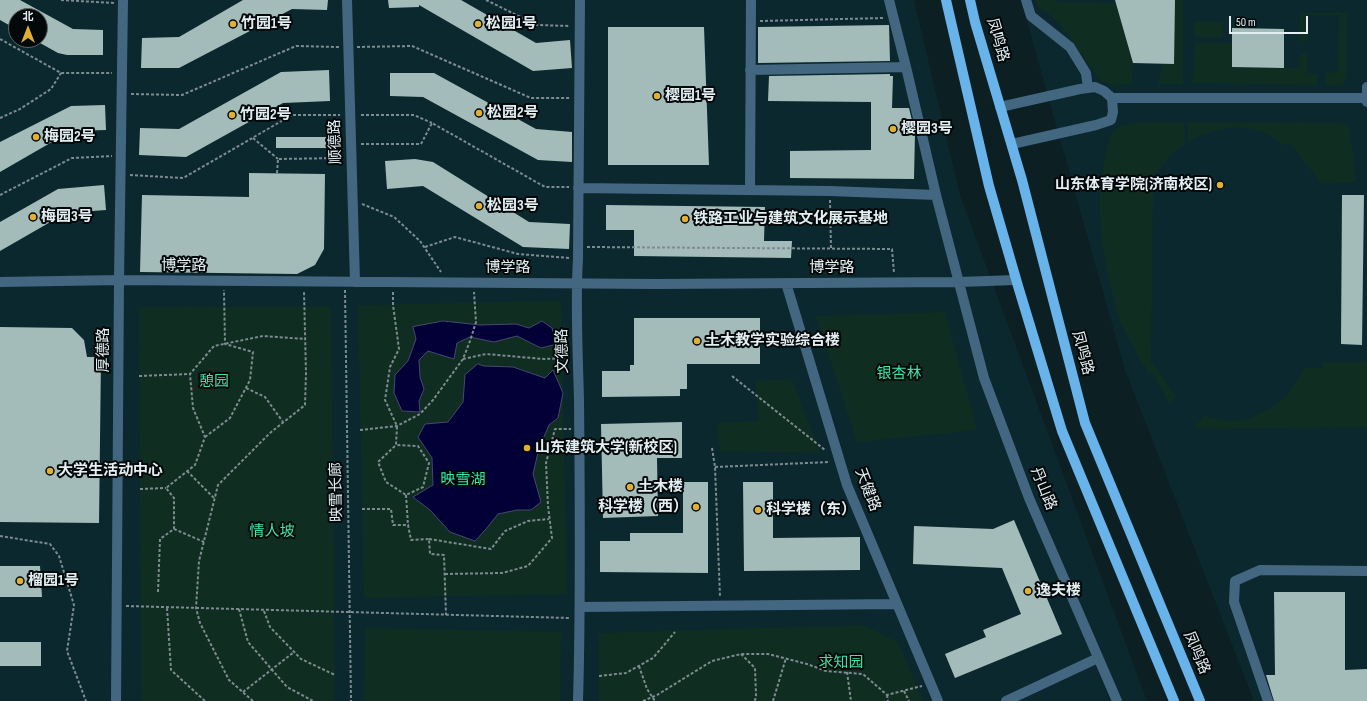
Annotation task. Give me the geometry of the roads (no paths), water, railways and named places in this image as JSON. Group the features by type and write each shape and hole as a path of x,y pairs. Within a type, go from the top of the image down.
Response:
{"main road":[{"path":"946,0 989,186 1062,431 1174,701"},
{"name":"凤鸣路","path":"970,0 1022,180 1085,423 1200,701"}],"street":[{"name":"顺德路","path":"347,0 353,201 350,282"},
{"name":"文德路","path":"578,701 580,606 579,428 576,283 578,259 581,26 580,0"},
{"path":"750,190 751,0"},
{"name":"丹山路","path":"889,0 936,195 984,378 1030,498 1117,701"},
{"path":"1026,0 1031,16 1070,47 1086,73 1088,88"},
{"name":"厚德路","path":"116,701 119,280 123,2"},
{"path":"750,70 906,67"},
{"path":"1000,107 1095,87 1104,91 1112,98 1367,100 1367,87"},
{"path":"1012,144 1096,125 1111,120 1113,112 1112,98"},
{"path":"578,188 830,190 936,195"},
{"name":"博学路","path":"0,282 119,280 394,283 786,283 959,282 1016,280"},
{"name":"天健路","path":"786,283 847,484 938,701"},
{"path":"1268,701 1234,602 1235,580 1260,570 1367,571"},
{"path":"580,606 897,604"},
{"path":"1006,701 1098,658"}],"place":[{"name":"竹园1号","path":"233,24"},
{"name":"松园1号","path":"478,24"},
{"name":"樱园1号","path":"657,96"},
{"name":"松园2号","path":"479,113"},
{"name":"竹园2号","path":"232,115"},
{"name":"樱园3号","path":"893,129"},
{"name":"梅园2号","path":"36,137"},
{"name":"山东体育学院(济南校区)","path":"1220,185"},
{"name":"松园3号","path":"479,206"},
{"name":"梅园3号","path":"33,217"},
{"name":"铁路工业与建筑文化展示基地","path":"685,219"},
{"name":"土木教学实验综合楼","path":"697,341"},
{"name":"山东建筑大学(新校区)","path":"527,448"},
{"name":"大学生活动中心","path":"50,471"},
{"name":"土木楼","path":"630,487"},
{"name":"科学楼（西）","path":"696,507"},
{"name":"科学楼（东）","path":"758,510"},
{"name":"榴园1号","path":"20,581"},
{"name":"逸夫楼","path":"1028,591"}],"park label":[{"name":"银杏林","path":"899,374"},
{"name":"憩园","path":"214,382"},
{"name":"映雪湖","path":"463,480"},
{"name":"情人坡","path":"272,532"},
{"name":"求知园","path":"841,663"}]}
